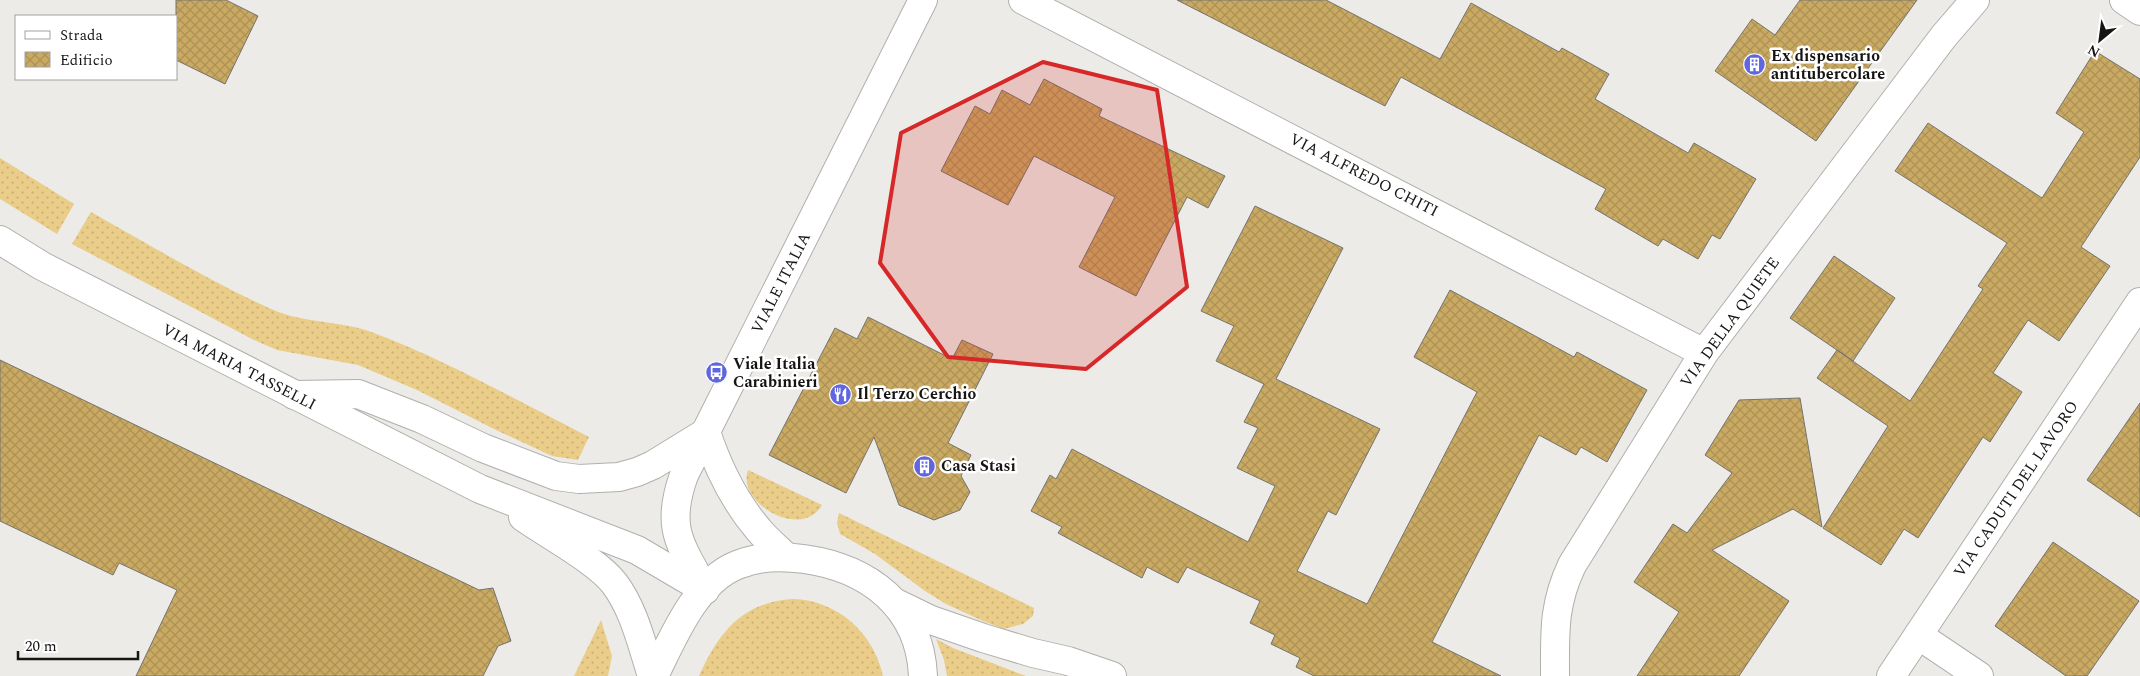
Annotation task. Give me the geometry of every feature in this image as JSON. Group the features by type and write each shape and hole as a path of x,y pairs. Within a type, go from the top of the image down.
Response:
{"street":[{"name":"VIALE ITALIA","path":"705,590 681,546 674,525 679,489 923,0"},
{"name":"VIA ALFREDO CHITI","path":"1023,0 1704,353"},
{"name":"VIA DELLA QUIETE","path":"1555,676 1557,604 1564,581 1572,565 1704,353 1944,36 1975,0"},
{"path":"2124,0 2140,11"},
{"name":"VIA MARIA TASSELLI","path":"0,240 42,266 480,489 637,550 705,590"},
{"name":"VIA CADUTI DEL LAVORO","path":"1891,676 2140,302"},
{"path":"294,395 358,394 422,419 483,448 556,476 579,479 619,477 637,472 653,465 706,432 716,462 757,529 786,557"},
{"name":"VIA MARIA TASSELLI","path":"480,489 602,570 614,583 627,604 653,676"},
{"path":"653,676 686,613 717,578 736,565 760,559 786,557 813,560 847,570 869,580 896,603 931,620 1033,653 1068,660 1112,676"},
{"path":"896,603 908,621 918,644 923,676"},
{"path":"1918,635 1979,676"}],"highlighted area":[{"path":"1043,62 1157,90 1187,287 1086,369 948,357 880,263 901,133"}],"shaded area":[{"path":"0,158 74,204 57,234 0,199"},
{"path":"91,212 202,275 271,309 296,317 349,326 374,333 429,356 483,382 589,437 578,460 552,456 417,390 358,365 277,350 252,339 72,244"},
{"path":"748,470 822,505 813,515 800,519 787,518 773,513 761,505 752,494 747,482"},
{"path":"839,513 1034,608 1033,616 1023,624 1004,629 946,604 875,554 840,534 837,523"},
{"path":"793,599 824,605 838,612 851,622 871,646 883,676 699,676 715,646 734,622 760,606 775,601"},
{"path":"601,620 612,656 608,676 574,676"},
{"path":"936,639 953,648 1026,676 947,676 944,660"}],"building":[{"path":"176,0 226,0 258,16 225,84 178,61 178,15 176,15"},
{"path":"1177,0 1326,0 1440,59 1471,3 1559,52 1562,48 1609,74 1595,99 1688,153 1694,143 1756,179 1720,239 1712,235 1698,259 1663,239 1658,246 1595,209 1606,189 1401,77 1385,106"},
{"name":"Ex dispensario antitubercolare","path":"1800,0 1917,0 1816,141 1715,71 1752,19 1775,35"},
{"path":"2095,51 2140,79 2140,157 2081,247 2110,266 2059,341 2028,320 1993,373 2022,392 1990,442 1983,437 1918,538 1904,529 1881,565 1823,528 1888,426 1817,378 1837,350 1910,401 1983,289 1978,286 2007,243 1895,171 1928,123 2042,198 2084,132 2056,113"},
{"path":"1044,79 1102,109 1099,116 1225,176 1208,208 1187,197 1136,296 1079,267 1115,197 1034,156 1008,205 941,171 975,106 990,114 1002,90 1030,105"},
{"path":"1255,206 1343,248 1276,379 1380,429 1336,515 1328,511 1297,571 1367,604 1477,392 1414,357 1450,290 1574,357 1577,352 1647,390 1607,462 1581,447 1576,455 1539,435 1432,642 1501,676 1314,676 1296,667 1300,658 1271,644 1275,635 1250,623 1260,601 1187,567 1178,583 1147,567 1142,578 1058,533 1062,527 1031,511 1050,475 1056,479 1072,449 1248,542 1275,486 1237,468 1258,428 1244,422 1264,384 1216,361 1234,326 1201,311"},
{"path":"1834,256 1895,298 1853,361 1790,318"},
{"path":"868,317 952,359 962,340 993,354 948,443 971,455 961,476 970,492 960,510 934,520 899,505 874,437 846,493 769,455 835,328 857,339"},
{"path":"0,360 479,590 493,588 511,641 498,646 483,676 136,676 177,590 119,563 113,575 0,521"},
{"path":"1800,398 1822,527 1793,509 1712,550 1789,601 1739,676 1637,676 1679,612 1634,582 1673,524 1687,533 1732,473 1705,455 1739,400"},
{"path":"2140,403 2140,517 2087,480"},
{"path":"2053,542 2139,601 2087,676 2066,676 1995,626"}],"place":[{"name":"Ex dispensario antitubercolare","path":"1755,65"},
{"name":"Viale Italia Carabinieri","path":"717,373"},
{"name":"Il Terzo Cerchio","path":"841,394"},
{"name":"Casa Stasi","path":"925,466"}]}
